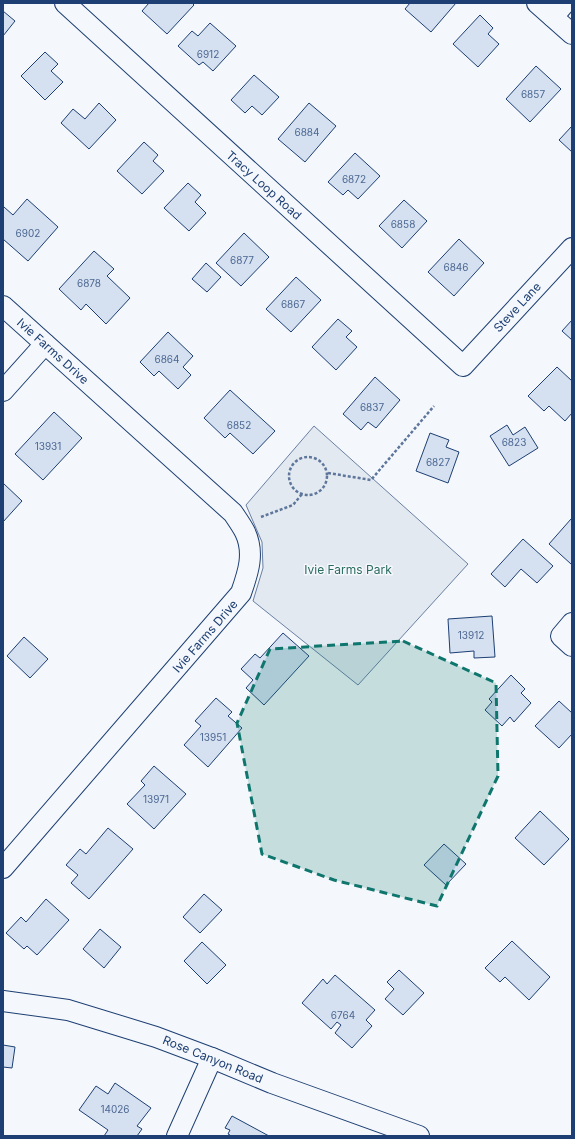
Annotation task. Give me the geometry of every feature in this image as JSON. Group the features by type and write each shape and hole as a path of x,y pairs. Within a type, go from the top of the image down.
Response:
{"street":[{"path":"537,3 559,10 572,34"},
{"name":"Tracy Loop Road","path":"71,5 463,366"},
{"name":"Steve Lane","path":"463,366 572,248"},
{"name":"Ivie Farms Drive","path":"3,306 234,513 246,533 250,552 249,568 241,593 3,868"},
{"path":"3,391 45,344"},
{"name":"Rose Canyon Road","path":"3,1001 68,1010 156,1037 272,1083 419,1136"},
{"path":"177,1136 212,1058"}],"path":[{"path":"328,473 371,480 434,406"},
{"path":"311,456 317,458 326,467 328,473 327,480 325,486 315,494 302,494 296,491 289,480 290,468 299,458 311,456"},
{"path":"261,517 293,505 302,494"}],"highlighted area":[{"path":"403,641 496,683 498,776 437,906 334,880 262,854 237,723 270,649"}],"green space":[{"name":"Ivie Farms Park","path":"314,426 468,564 358,685 253,601 263,568 262,542 246,505"}],"building":[{"path":"149,3 192,3 194,5 167,34 142,11"},
{"path":"410,3 456,3 431,32 405,9"},
{"path":"3,11 15,21 3,36"},
{"path":"480,15 493,28 488,34 499,44 478,67 453,44"},
{"path":"210,23 236,46 213,71 203,62 199,65 178,46 192,31 198,36"},
{"path":"45,52 58,64 51,71 63,82 45,100 21,76"},
{"path":"536,66 561,89 530,122 506,99"},
{"path":"254,75 279,97 262,115 252,106 245,113 231,100"},
{"path":"99,103 116,120 89,149 61,123 73,109 85,119"},
{"path":"309,103 336,126 305,162 278,139"},
{"path":"572,126 572,152 559,140"},
{"path":"144,142 158,155 153,161 164,171 142,194 117,171"},
{"path":"355,153 380,176 358,199 348,190 343,195 328,182"},
{"path":"188,183 201,195 195,202 206,213 189,231 164,208"},
{"path":"27,199 58,227 28,261 3,239 4,207 13,215"},
{"path":"404,200 427,221 402,248 379,226"},
{"path":"244,233 269,257 241,286 216,263"},
{"path":"459,239 484,263 454,296 428,272"},
{"path":"94,251 114,269 107,276 130,298 106,324 86,304 81,310 59,289"},
{"path":"206,263 221,277 207,292 192,279"},
{"path":"296,277 321,300 291,332 266,309"},
{"path":"338,319 352,331 346,337 357,347 336,370 312,347"},
{"path":"572,320 572,340 562,331"},
{"path":"168,332 193,356 183,367 191,375 178,389 159,371 154,376 140,362"},
{"path":"557,367 572,381 572,413 565,421 549,406 544,411 528,396"},
{"path":"375,377 400,400 376,428 368,422 361,430 343,414"},
{"path":"230,390 275,431 253,454 230,433 225,438 204,418"},
{"path":"54,412 82,438 43,480 15,454"},
{"path":"507,425 513,435 525,427 538,448 509,466 490,436"},
{"path":"430,433 449,440 446,447 459,452 448,483 416,471"},
{"path":"3,483 22,501 3,522"},
{"path":"571,519 572,563 571,564 549,544"},
{"path":"523,539 553,566 537,583 521,569 505,587 491,574"},
{"path":"492,616 495,657 474,658 474,651 450,653 448,619"},
{"path":"283,633 309,656 264,705 246,688 253,680 241,669 255,654 260,658"},
{"path":"24,637 48,659 30,678 7,656"},
{"path":"511,675 525,689 521,693 531,703 514,722 510,717 502,726 485,710 492,702 489,699"},
{"path":"216,698 232,712 228,716 242,728 208,767 184,745 201,726 195,721"},
{"path":"559,701 572,713 572,734 559,748 535,726"},
{"path":"154,766 186,794 154,829 127,804 145,785 141,781"},
{"path":"540,811 569,839 544,865 515,838"},
{"path":"108,828 133,849 89,899 71,883 78,875 66,865 80,849 86,854"},
{"path":"444,844 466,864 446,885 424,865"},
{"path":"204,894 222,910 200,933 183,917"},
{"path":"46,899 69,920 37,955 27,946 24,949 6,933 21,917 26,922"},
{"path":"100,929 121,947 104,968 83,949"},
{"path":"512,941 550,977 529,1000 505,977 500,982 485,968"},
{"path":"202,942 226,965 207,984 184,961"},
{"path":"399,970 424,993 403,1015 385,999 394,989 387,982"},
{"path":"335,975 375,1010 366,1020 372,1026 352,1048 335,1033 341,1025 337,1022 331,1029 302,1003 323,979 327,984"},
{"path":"3,1045 15,1047 12,1068 3,1067"},
{"path":"115,1083 151,1108 137,1126 142,1129 137,1136 104,1136 108,1130 79,1110 96,1086 108,1094"},
{"path":"232,1116 269,1136 229,1136 230,1135 228,1134 230,1130 225,1128"}]}
